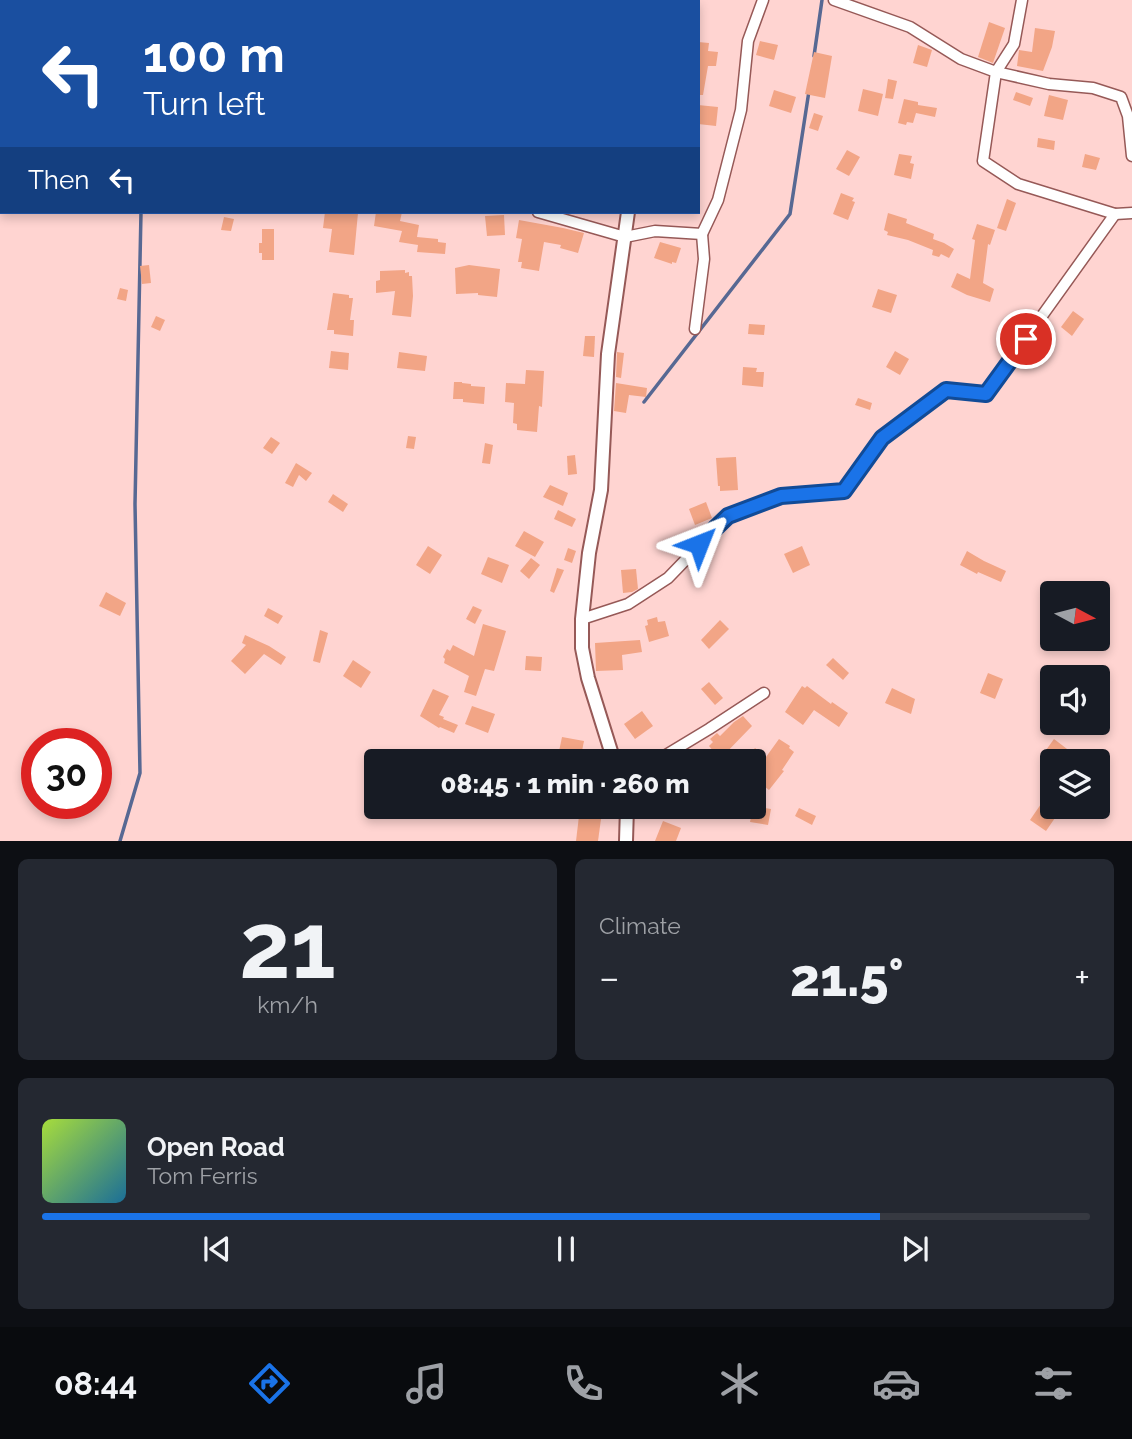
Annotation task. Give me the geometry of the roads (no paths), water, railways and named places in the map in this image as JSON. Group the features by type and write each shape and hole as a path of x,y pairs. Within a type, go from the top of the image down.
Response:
{"street":[{"path":"695,329 704,259 702,234 718,200 741,110 748,41 763,0"},
{"path":"834,0 910,27 961,59 996,72 1049,84 1093,88 1121,97 1128,116 1132,156"},
{"path":"1022,0 1014,44 996,72 983,161 1018,184 1115,215 1132,213"},
{"path":"545,214 625,237 655,231 702,234"},
{"path":"610,749 587,678 582,648 582,619 589,553 601,490 608,354 628,214"},
{"path":"582,619 628,604 668,578 728,516 781,496 844,491 882,438 946,390 986,394 1115,215"},
{"path":"676,749 764,693"},
{"path":"626,841 627,819"}],"waterway":[{"path":"814,56 822,0"},
{"path":"644,402 790,214 809,91"},
{"path":"120,841 140,773 135,504 141,214"}]}
